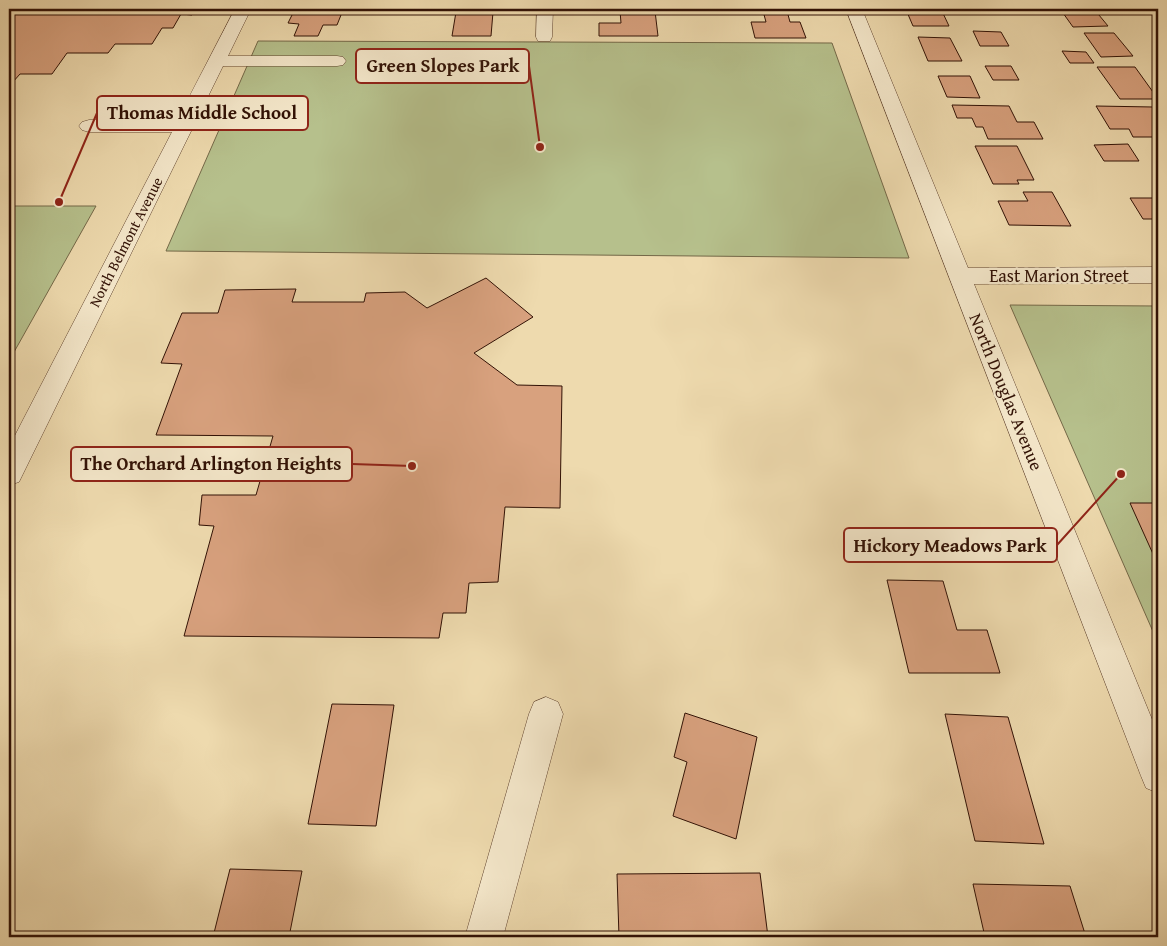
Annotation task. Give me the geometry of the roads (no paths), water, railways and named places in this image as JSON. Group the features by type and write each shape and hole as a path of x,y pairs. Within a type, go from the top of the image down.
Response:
{"street":[{"name":"North Belmont Avenue","path":"9,474 243,9"},
{"path":"544,37 545,9"},
{"name":"North Douglas Avenue","path":"854,9 1158,776"},
{"path":"217,61 337,61"},
{"path":"89,126 184,126"},
{"name":"East Marion Street","path":"959,276 1158,275"},
{"path":"484,937 546,714"}],"place":[{"name":"Green Slopes Park","path":"540,147"},
{"name":"Thomas Middle School","path":"59,202"},
{"name":"The Orchard Arlington Heights","path":"412,466"},
{"name":"Hickory Meadows Park","path":"1121,474"}]}
